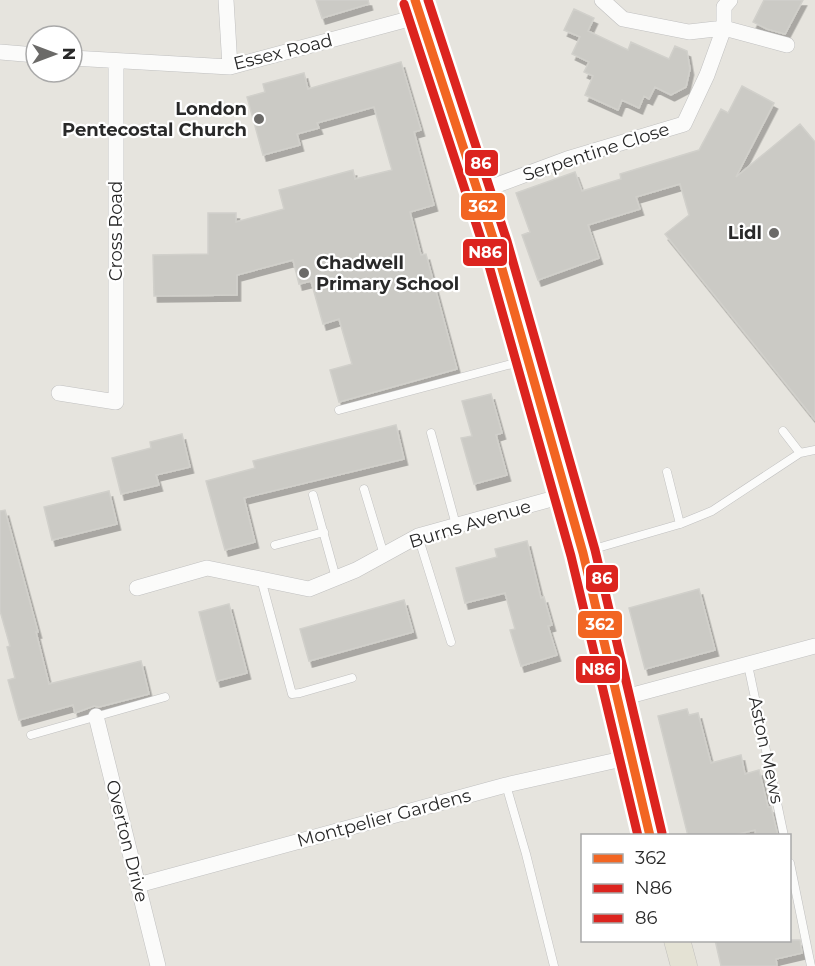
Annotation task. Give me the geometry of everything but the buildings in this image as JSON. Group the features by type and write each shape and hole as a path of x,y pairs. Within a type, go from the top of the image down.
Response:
{"main road":[{"path":"417,8 495,244 583,553 650,834"},
{"path":"678,942 684,966"}],"street":[{"path":"226,0 230,67"},
{"path":"602,0 623,19 689,32 724,28 787,45"},
{"name":"Serpentine Close","path":"478,192 567,159 684,124 707,75 724,28 724,7 730,0"},
{"name":"Essex Road","path":"84,59 230,67 417,8"},
{"path":"0,52 24,54"},
{"name":"Cross Road","path":"59,393 116,402 116,61"},
{"name":"Burns Avenue","path":"137,588 207,568 309,589 356,570 418,536 566,495"},
{"path":"618,699 815,646"},
{"name":"Overton Drive","path":"96,716 158,966"},
{"name":"Montpelier Gardens","path":"138,885 506,785 631,757"}],"lane":[{"path":"339,410 528,360"},
{"path":"783,431 800,453"},
{"path":"431,433 456,525"},
{"path":"583,553 680,524 712,511 800,453 815,450"},
{"path":"667,472 680,524"},
{"path":"364,489 384,555"},
{"path":"314,495 336,578"},
{"path":"275,545 324,532"},
{"path":"418,536 451,642"},
{"path":"261,579 292,694 352,678"},
{"name":"Aston Mews","path":"748,665 784,834"},
{"path":"31,735 165,697"},
{"path":"506,785 554,966"},
{"path":"791,872 811,966"}],"transit line":[{"name":"362","path":"415,0 495,244 583,553 650,834"},
{"name":"86","path":"428,0 507,241 595,550 662,833"},
{"name":"N86","path":"404,4 484,248 571,556 638,834"}],"place":[{"name":"London Pentecostal Church","path":"259,119"},
{"name":"Lidl","path":"774,233"},
{"name":"Chadwell Primary School","path":"304,273"}]}
